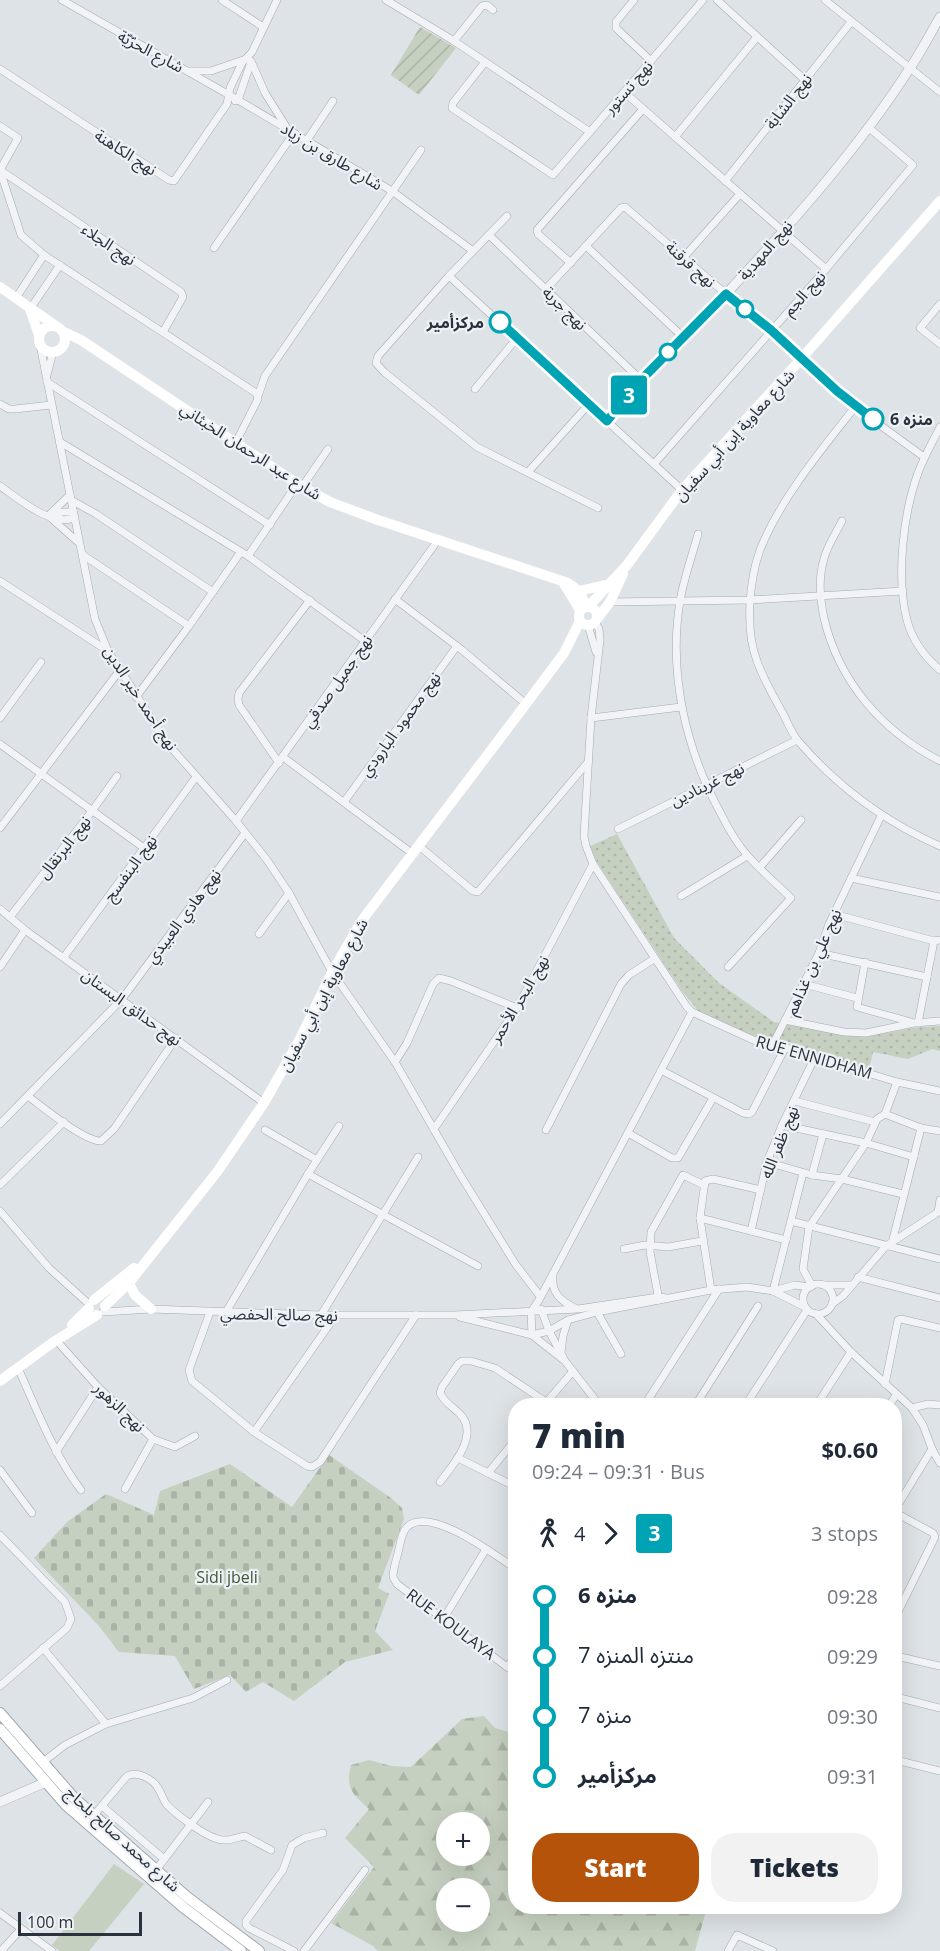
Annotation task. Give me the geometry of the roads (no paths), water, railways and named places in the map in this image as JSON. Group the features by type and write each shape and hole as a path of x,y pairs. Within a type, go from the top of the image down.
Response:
{"main road":[{"name":"شارع معاوية إبن أبي سفيان","path":"0,1381 54,1342 129,1282 151,1255 217,1172 264,1103 300,1040 332,972 363,919 564,653 573,645 588,617 612,583 682,490 940,201"},
{"name":"شارع عبد الرحمان الخبثاني","path":"0,288 300,486 330,502 562,582 579,591"},
{"path":"30,309 44,349 87,345"},
{"path":"40,340 45,327 60,329 65,342 58,349"},
{"name":"شارع معاوية إبن أبي سفيان","path":"588,617 610,602 627,565"},
{"path":"562,582 588,617"},
{"path":"588,617 579,591 612,583"},
{"name":"شارع معاوية إبن أبي سفيان","path":"96,1307 151,1255"},
{"path":"129,1282 135,1295 151,1310"},
{"name":"شارع محمد صالح بلحاج","path":"0,1713 74,1798 149,1869 183,1907 242,1951"},
{"name":"شارع محمد صالح بلحاج","path":"0,1729 66,1805 260,1951"}],"street":[{"name":"شارع الحرّيّة","path":"62,0 185,71 211,71 249,60"},
{"path":"222,0 263,27"},
{"path":"249,60 228,94 227,104 238,100 252,52 277,0"},
{"path":"386,0 454,41 590,132"},
{"path":"634,0 616,22 616,28 651,61"},
{"name":"نهج تستور","path":"485,62 453,103 452,108 553,175 703,0"},
{"path":"717,0 805,80"},
{"path":"825,0 940,92"},
{"path":"454,41 482,6 487,5 493,10"},
{"name":"نهج المهدية","path":"607,421 641,380 783,232 868,127 911,67 940,17"},
{"name":"نهج الشابة","path":"725,181 851,22"},
{"path":"675,137 757,37"},
{"path":"214,248 291,132 265,93 249,60"},
{"name":"نهج الكاهنة","path":"0,69 172,182 177,179 227,104"},
{"name":"شارع طارق بن زياد","path":"185,71 392,191 473,251"},
{"path":"624,92 826,268"},
{"path":"307,140 333,100"},
{"path":"571,263 538,234 537,230 643,109"},
{"path":"0,126 18,139 0,170 21,235 45,255 250,388 258,396"},
{"name":"نهج الجم","path":"654,464 913,165 868,127"},
{"path":"236,442 258,399 265,376 421,150"},
{"name":"نهج الجلاء","path":"0,170 181,292 183,297 163,332"},
{"path":"684,258 740,194"},
{"name":"نهج قرقنة","path":"586,246 621,208 625,207 771,330 855,406 924,457"},
{"path":"507,216 449,276 376,359 376,363 384,372 477,447 529,471 598,508"},
{"name":"نهج جربة","path":"489,234 641,380"},
{"path":"546,290 586,246 682,337"},
{"path":"16,298 45,255"},
{"path":"30,309 60,265"},
{"path":"449,276 682,490"},
{"path":"940,304 920,328 940,344"},
{"path":"474,389 517,338"},
{"name":"نهج أحمد خير الدين","path":"40,340 95,619 108,651 167,743 267,860 289,893 332,972 395,1062 459,1173 516,1265 540,1298"},
{"path":"58,349 47,378 270,525"},
{"path":"250,388 265,376"},
{"path":"0,404 9,409 51,405"},
{"path":"529,471 589,404"},
{"path":"855,406 813,461 773,522 760,551 749,600 757,661 797,740 830,774 881,816 940,846"},
{"path":"940,429 924,457 912,492 902,560 907,620 914,639 940,670"},
{"path":"60,442 248,556 365,641"},
{"path":"248,556 328,449"},
{"path":"0,486 42,513 49,515 79,543"},
{"path":"49,515 71,498 213,592"},
{"path":"49,515 63,512 74,515"},
{"path":"842,521 823,560 819,595 827,632 838,660 861,698 888,725 940,761"},
{"path":"698,534 680,600 677,655 681,707 705,785 726,824 747,856 791,898 728,967"},
{"name":"نهج جميل صدقي","path":"236,821 438,540"},
{"path":"136,697 240,553"},
{"path":"82,555 189,626"},
{"path":"0,581 108,651"},
{"path":"610,602 749,600 903,591"},
{"path":"395,599 457,646 526,704"},
{"path":"310,600 239,693 239,705 281,760 473,891 478,892 588,761"},
{"path":"565,1361 532,1335 531,1312 692,1012 654,959 593,864 584,836 597,657 588,617"},
{"name":"نهج محمود البارودي","path":"344,802 457,646"},
{"path":"0,718 41,662"},
{"path":"0,828 120,670"},
{"path":"591,718 681,707"},
{"name":"نهج غرينادين","path":"618,829 797,740"},
{"path":"0,744 144,849"},
{"name":"نهج البرتقال","path":"10,916 117,776"},
{"name":"نهج البنفسج","path":"64,957 196,777"},
{"name":"نهج علي بن غذاهم","path":"881,816 834,914 804,984 785,1020 844,1032 866,1033 916,1023"},
{"path":"760,867 801,820"},
{"name":"نهج هادي العبيدي","path":"0,1125 122,999 245,833"},
{"path":"681,896 747,856"},
{"name":"نهج البحر الأحمر","path":"434,1129 517,1008 593,864"},
{"path":"851,878 940,897"},
{"path":"259,934 289,893"},
{"name":"نهج حدائق البستان","path":"0,909 25,930 264,1103"},
{"path":"834,914 937,940 916,1023"},
{"path":"0,967 25,930"},
{"path":"819,952 927,977"},
{"path":"546,1130 621,984 629,975 654,959"},
{"path":"865,962 857,1007 916,1023 940,1021"},
{"path":"395,1062 433,984 439,978 517,1008"},
{"path":"804,984 857,999"},
{"name":"RUE ENNIDHAM","path":"692,1012 771,1048 784,1050 795,1048 815,1057 897,1082 940,1091"},
{"path":"771,1048 785,1020"},
{"path":"28,1097 94,1141 101,1141 107,1137 176,1038"},
{"path":"661,1070 749,1114 784,1050"},
{"name":"نهج ظفر الله","path":"751,1231 767,1162 815,1057"},
{"path":"811,1286 803,1269 809,1227 866,1143 875,1122 885,1114 897,1082"},
{"path":"628,1133 672,1158 678,1158 713,1098"},
{"path":"795,1101 875,1122"},
{"path":"885,1114 921,1128 940,1131"},
{"path":"0,1185 64,1122"},
{"path":"782,1125 866,1143 914,1157"},
{"path":"226,1312 339,1126"},
{"path":"893,1239 921,1128"},
{"path":"266,1130 317,1160"},
{"path":"812,1175 823,1134"},
{"path":"321,1315 418,1157"},
{"path":"767,1162 803,1173 842,1179 903,1194"},
{"path":"773,1291 803,1173"},
{"path":"308,1174 478,1266"},
{"path":"704,1185 686,1175 681,1176 652,1228 649,1245 661,1299 715,1290 756,1288 773,1291 816,1314 851,1352 900,1398"},
{"path":"649,1398 715,1290 702,1240 700,1218 704,1185 707,1179 761,1190"},
{"path":"816,1314 826,1312 843,1296 893,1239 939,1211 940,1200"},
{"path":"0,1211 49,1268 96,1307"},
{"path":"700,1218 786,1240"},
{"path":"791,1221 940,1259"},
{"path":"624,1249 649,1245 668,1246 702,1240"},
{"path":"554,1271 552,1282 557,1296 578,1309"},
{"path":"858,1277 940,1298"},
{"path":"773,1291 795,1285 851,1285"},
{"path":"823,1285 832,1293 832,1304"},
{"path":"750,1398 806,1308 803,1296 811,1286"},
{"path":"540,1298 541,1312 565,1361 594,1398"},
{"name":"نهج صالح الحفصي","path":"96,1307 321,1315 455,1315 541,1312 661,1299"},
{"name":"نهج صالح الحفصي","path":"455,1315 532,1335 549,1331 568,1320 661,1299"},
{"path":"700,1398 758,1306"},
{"path":"210,1312 189,1370 192,1381 254,1432 312,1467 320,1462 416,1315"},
{"path":"597,1312 621,1354"},
{"path":"254,1432 336,1315"},
{"path":"561,1353 568,1320"},
{"path":"885,1384 898,1320 940,1328"},
{"name":"نهج الزهور","path":"54,1342 153,1439 175,1447 195,1436"},
{"path":"821,1398 851,1352"},
{"path":"440,1482 458,1458 467,1435 466,1422 460,1413 442,1398 440,1393 458,1364 471,1360 490,1365 537,1398"},
{"path":"18,1368 56,1452 65,1469 81,1490"},
{"path":"550,1398 573,1371"},
{"path":"56,1452 98,1387"},
{"path":"902,1400 912,1408 926,1430 932,1449 940,1463"},
{"path":"912,1408 928,1404 940,1405"},
{"path":"125,1489 153,1439"},
{"path":"488,1473 508,1449"},
{"path":"902,1498 932,1449"},
{"path":"458,1458 508,1483"},
{"path":"0,1470 32,1513"},
{"path":"902,1516 933,1533 935,1537 902,1604"},
{"name":"RUE KOULAYA","path":"507,1667 397,1584 393,1572 404,1531 410,1525 418,1523 444,1525 508,1564"},
{"path":"0,1535 64,1602 71,1619 67,1628 0,1686"},
{"path":"444,1618 486,1549"},
{"path":"43,1648 106,1724"},
{"path":"902,1657 940,1666"},
{"path":"43,1762 65,1745 106,1724 193,1698 227,1680"},
{"path":"902,1698 940,1708"},
{"path":"902,1762 940,1771"},
{"path":"94,1815 127,1776 138,1773 154,1783 168,1806 191,1824 217,1839 230,1840 245,1836 271,1850"},
{"path":"0,1802 46,1782"},
{"path":"149,1869 164,1859 208,1802"},
{"path":"102,1806 164,1859"},
{"path":"294,1951 249,1928 246,1921 283,1870 292,1845 304,1838 323,1833"},
{"path":"304,1951 365,1870"},
{"path":"0,1913 52,1951"},
{"path":"1,1951 21,1929"},
{"path":"728,1951 737,1935 773,1951"}],"place":[{"name":"مركزأمير","path":"500,322"},
{"name":"منزه 6","path":"873,419"}],"park label":[{"name":"Sidi jbeli","path":"227,1577"}]}
